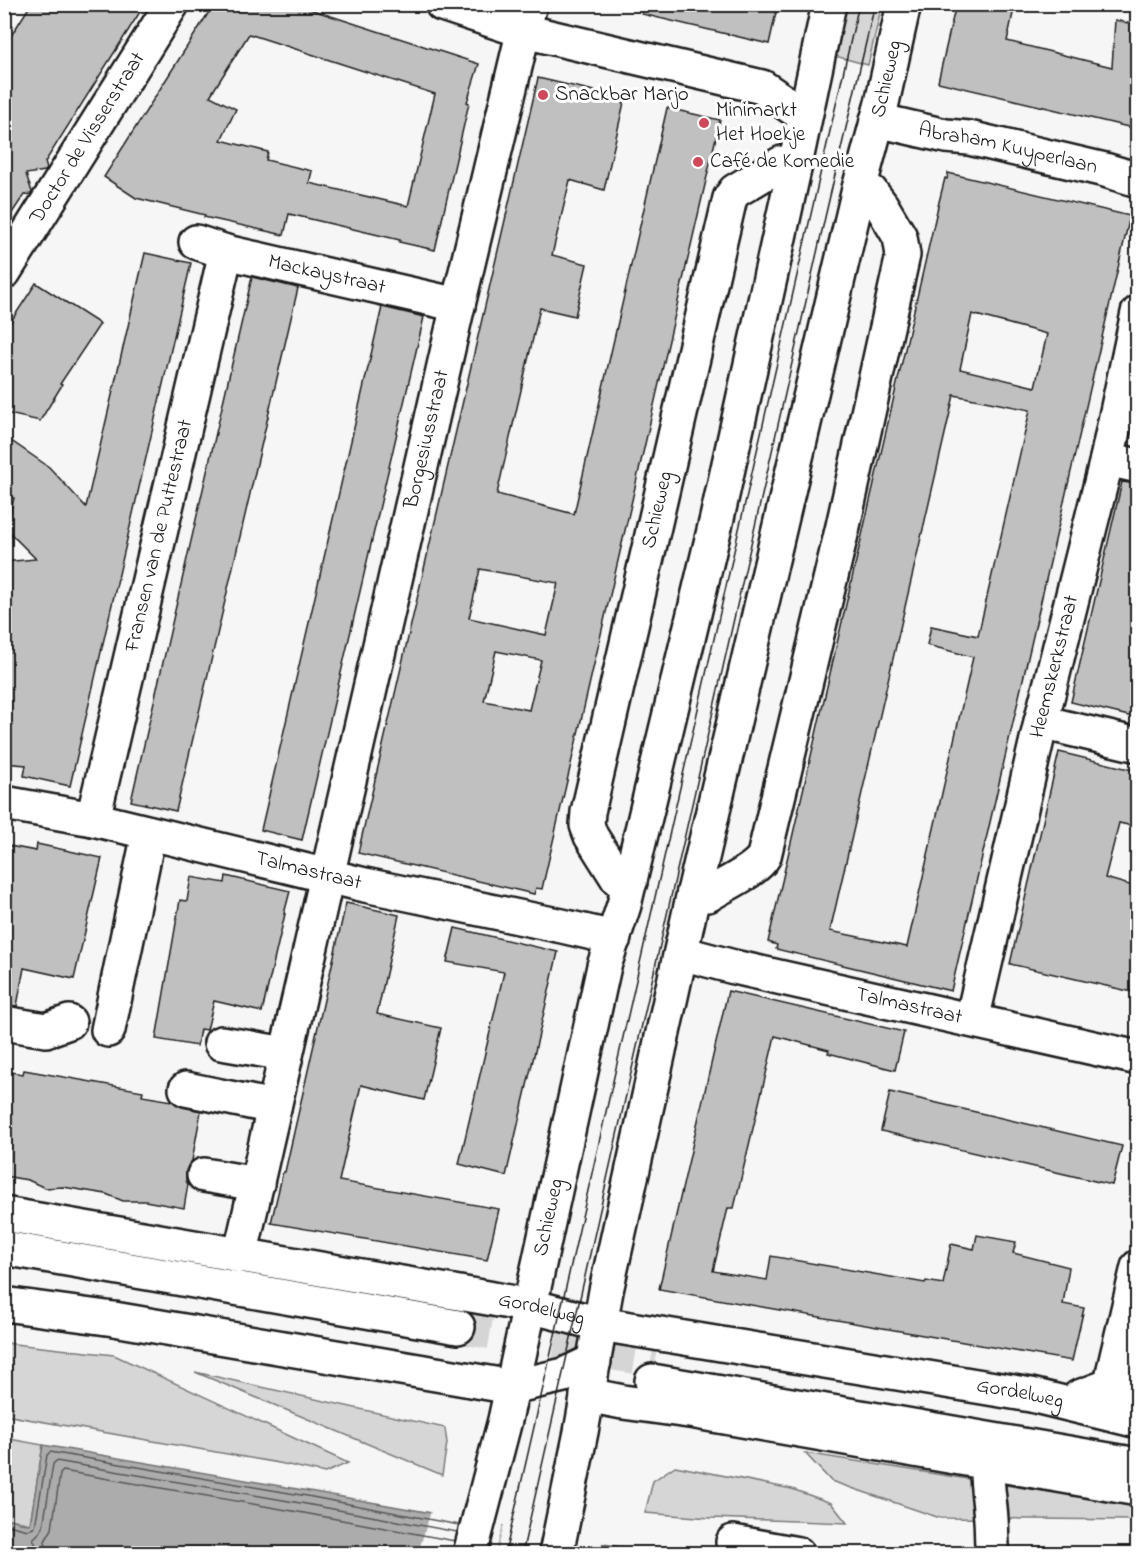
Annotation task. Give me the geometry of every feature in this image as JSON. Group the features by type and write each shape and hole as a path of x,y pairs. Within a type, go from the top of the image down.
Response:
{"main road":[{"name":"Doctor de Visserstraat","path":"4,272 172,4"},
{"path":"442,4 527,18 762,87 793,108 806,111"},
{"name":"Schieweg","path":"470,1554 512,1387 604,966 600,935 624,905 630,882 717,518 829,4"},
{"name":"Schieweg","path":"556,1554 600,1324 694,892 904,4"},
{"name":"Borgesiusstraat","path":"240,1256 458,305 527,18"},
{"name":"Abraham Kuyperlaan","path":"877,120 946,136 969,138 1105,170 1137,180"},
{"name":"Schieweg","path":"630,882 618,879 588,831 588,812 596,777 730,198 735,191 782,163 795,165"},
{"path":"694,892 708,895 752,869 764,856 843,526 903,255 900,237 881,205 872,192 859,189"},
{"name":"Mackaystraat","path":"211,247 458,305"},
{"name":"Fransen van de Puttestraat","path":"93,819 211,247"},
{"name":"Heemskerkstraat","path":"972,1020 1041,722 1122,463 1137,313"},
{"path":"1041,722 1137,745"},
{"name":"Talmastraat","path":"4,803 93,819 365,885 600,935"},
{"path":"108,1030 149,833"},
{"name":"Talmastraat","path":"681,953 1137,1058"},
{"path":"4,1023 46,1030 69,1022"},
{"path":"221,1043 286,1054"},
{"path":"186,1089 274,1107"},
{"path":"204,1174 257,1184"},
{"name":"Gordelweg","path":"4,1215 530,1306 600,1324 1031,1395 1137,1421"},
{"path":"4,1248 457,1337 4,1268"},
{"path":"1127,1391 1113,1374 1137,1267"},
{"path":"4,1304 114,1319 512,1387 564,1376 594,1361"},
{"name":"Gordelweg","path":"1137,1445 654,1371 1137,1465"},
{"name":"Gordelweg","path":"1077,1405 1079,1397 1127,1391"},
{"path":"587,1395 1137,1489"},
{"path":"987,1463 986,1476 993,1554"},
{"path":"733,1542 798,1554"}],"shaded area":[{"path":"847,5 882,5 868,65 835,56"},
{"path":"5,1343 114,1355 348,1463 325,1473 5,1415"},
{"path":"195,1372 445,1428 447,1443 442,1475"},
{"path":"4,1438 43,1445 30,1524 5,1518"},
{"path":"805,1453 1036,1490 1137,1503 1137,1520 940,1518 831,1481"},
{"path":"675,1466 792,1489 831,1503 847,1523 645,1513 653,1481"}],"water":[{"path":"43,1445 654,1553 25,1553 25,1551 15,1549 14,1551 5,1549 4,1518 30,1524"}],"pier":[{"path":"431,1511 503,1524 495,1554 418,1553"},
{"path":"504,1524 602,1542 600,1553 497,1553"}],"building":[{"path":"31,4 145,4 45,162 47,169 26,174 32,192 24,195 4,225 4,47"},
{"path":"214,4 294,4 479,64 467,102 469,103 435,250 289,214 284,235 204,217 205,215 136,198 104,177","holes":["249,34 435,94 408,206 309,183 312,171 266,160 268,152 221,140 236,109 210,96"]},
{"path":"643,4 778,4 769,44 642,14"},
{"path":"956,4 1015,4 1007,41 1112,67 1115,20 1137,25 1137,129 938,82"},
{"path":"538,78 625,98 604,190 570,180 552,255 587,264 575,316 540,308 497,494 574,514 667,108 720,120 542,889 536,888 534,894 358,853","holes":["480,569 558,583 546,635 469,618","496,651 541,660 529,710 484,701"]},
{"path":"948,173 1130,216 951,991 776,949 777,945 768,942 939,202 945,178 947,179","holes":["972,314 1047,334 1035,387 960,369","954,395 1030,410 978,636 931,626 927,645 973,657 907,947 830,931"]},
{"path":"145,253 191,263 70,786 24,776 26,765 4,763 4,562 36,559 6,529 14,498 4,496 4,436 49,467 86,507"},
{"path":"252,277 298,288 176,811 131,801"},
{"path":"36,283 100,324 60,384 62,385 40,421 4,413 4,332"},
{"path":"382,307 424,317 302,840 261,830"},
{"path":"1122,482 1137,484 1137,718 1071,702"},
{"path":"1059,752 1137,771 1137,827 1119,823 1105,878 1137,887 1137,993 1010,964"},
{"path":"37,844 102,858 74,979 24,968 17,1006 4,1005 4,845 36,851"},
{"path":"226,876 290,891 262,1012 214,1001 207,1030 200,1029 197,1046 156,1039 180,900 187,901 191,877 225,883"},
{"path":"346,903 399,915 377,1014 441,1028 424,1100 361,1085 339,1181 499,1209 487,1260 271,1223 283,1172 285,1172"},
{"path":"455,928 558,952 506,1176 459,1164 504,972 447,962"},
{"path":"728,991 904,1032 895,1070 828,1053 829,1050 775,1036 734,1208 728,1208 713,1271 767,1280 771,1256 925,1283 926,1281 943,1284 951,1244 974,1249 977,1235 1016,1242 1013,1253 1069,1267 1063,1304 1084,1308 1072,1361 659,1289"},
{"path":"24,1070 143,1091 142,1096 172,1101 182,1107 201,1111 192,1161 186,1171 188,1184 184,1208 145,1201 123,1201 106,1194 63,1187 45,1188 28,1180 4,1176 4,1071 23,1074"},
{"path":"890,1092 1122,1146 1112,1185 881,1131"}],"tunnel":[{"path":"458,1327 655,1361"}],"tram line":[{"path":"505,1554 859,4"},
{"path":"522,1554 875,4"}],"place":[{"name":"Snackbar Marjo","path":"543,95"},
{"name":"Minimarkt Het Hoekje","path":"704,123"},
{"name":"Café de Komedie","path":"698,162"}]}
